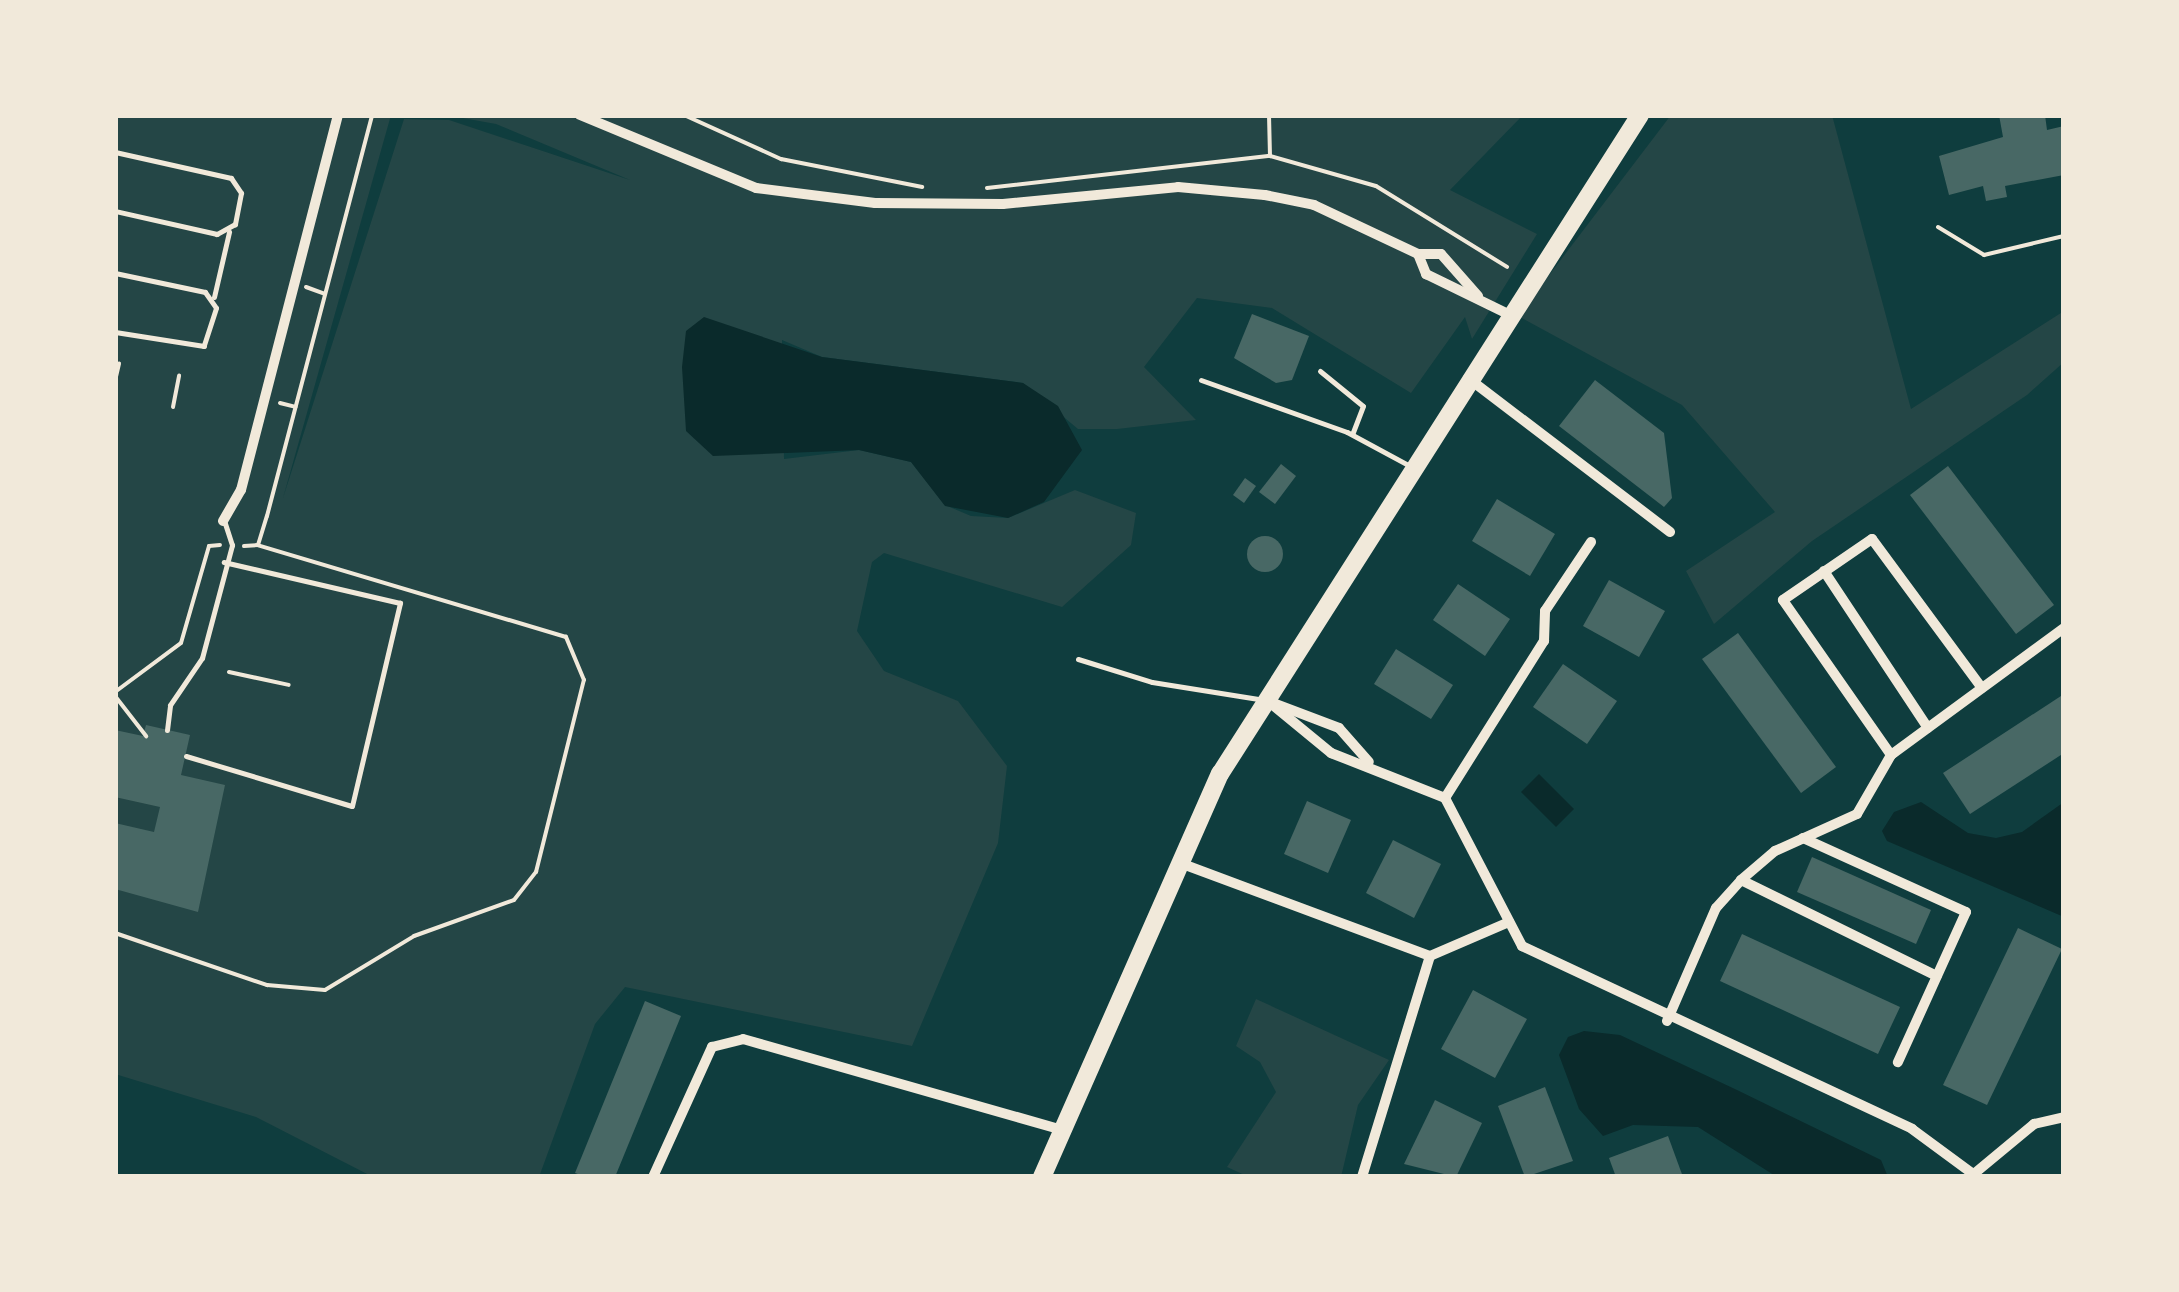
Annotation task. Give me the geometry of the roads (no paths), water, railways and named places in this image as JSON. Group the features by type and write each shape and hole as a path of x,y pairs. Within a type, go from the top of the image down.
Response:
{"main road":[{"path":"1042,1177 1180,862 1268,701 1415,468 1506,313 1640,115"}],"street":[{"path":"223,520 240,490 338,115"},
{"path":"580,115 756,188 930,204 1178,187 1265,195 1314,205 1418,254 1441,254 1478,296"},
{"path":"1418,254 1426,274 1478,296 1506,313"},
{"path":"1467,378 1670,532"},
{"path":"1891,755 1783,600 1872,539 1982,688"},
{"path":"1446,798 1544,641 1544,610 1591,542"},
{"path":"1824,571 1928,728"},
{"path":"1667,1021 1716,908 1741,880 1803,838 1856,814 1891,755 2064,628"},
{"path":"1268,701 1340,728 1369,763"},
{"path":"1268,701 1296,733 1446,798 1480,850 1522,946 1549,963 1667,1021 1912,1129 1976,1175 2034,1124 2064,1116"},
{"path":"1803,838 1966,912 1898,1062"},
{"path":"1180,862 1430,956 1509,922"},
{"path":"1741,880 1937,976"},
{"path":"1362,1177 1430,956"},
{"path":"653,1177 712,1047 743,1039 1062,1130"}],"lane":[{"path":"115,152 232,178 241,194 204,346 115,332"},
{"path":"115,211 230,232"},
{"path":"115,273 214,298"},
{"path":"1320,371 1363,406 1352,434"},
{"path":"1201,380 1352,434 1415,468"},
{"path":"167,730 170,705 202,658 224,562 232,546 223,520"},
{"path":"186,756 352,806 400,603 224,562"},
{"path":"1078,659 1268,701"}]}
